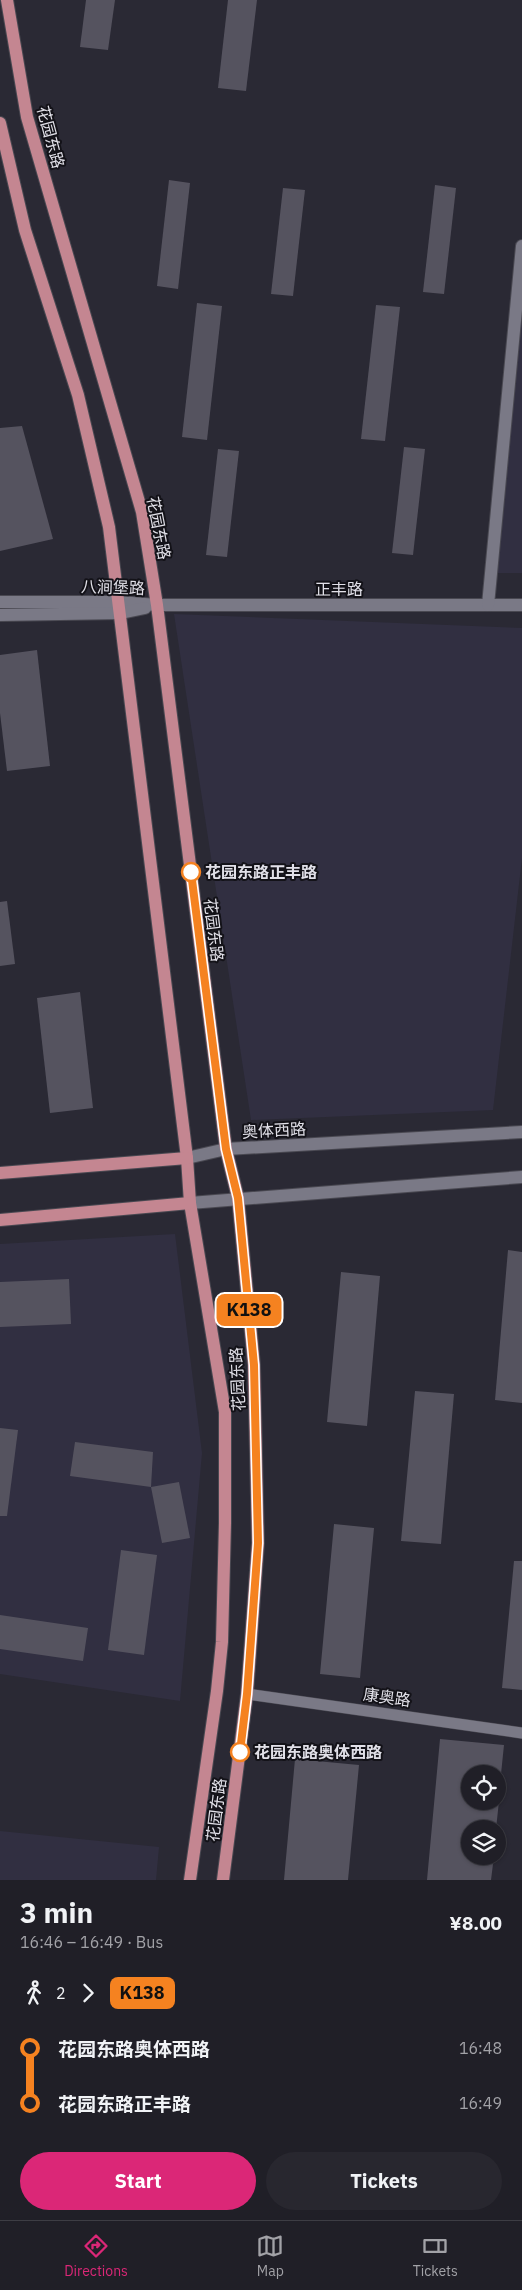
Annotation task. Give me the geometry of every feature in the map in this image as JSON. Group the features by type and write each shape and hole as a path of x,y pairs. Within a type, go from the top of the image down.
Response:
{"main road":[{"name":"花园东路","path":"7,0 27,117 142,512 157,606 226,1149 238,1198 254,1365 258,1543 247,1694 224,1880"},
{"name":"花园东路","path":"0,123 25,230 78,395 109,527 187,1158 190,1203 225,1412 222,1642 190,1880"},
{"name":"奥体西路","path":"0,1173 187,1158"},
{"path":"0,1220 190,1203"}],"street":[{"path":"488,605 522,246"},
{"name":"八涧堡路","path":"0,602 120,608"},
{"name":"正丰路","path":"157,606 522,605"},
{"name":"八涧堡路","path":"0,614 157,606"},
{"name":"奥体西路","path":"187,1158 226,1149 522,1132"},
{"path":"190,1203 522,1177"},
{"name":"康奥路","path":"247,1694 522,1733"}],"shaded area":[{"path":"522,283 522,573 494,573"},
{"path":"174,614 522,628 522,858 493,1110 251,1120"},
{"path":"175,1234 202,1453 180,1701 0,1674 0,1244"},
{"path":"0,1831 159,1847 156,1880 0,1880"}],"building":[{"path":"86,0 115,0 108,50 80,47"},
{"path":"228,0 257,0 246,91 218,88"},
{"path":"169,180 190,183 178,289 157,286"},
{"path":"435,185 456,188 444,294 423,292"},
{"path":"283,188 305,190 293,296 271,294"},
{"path":"197,303 222,306 207,440 182,437"},
{"path":"376,305 400,307 385,441 361,439"},
{"path":"22,426 53,539 0,551 0,428"},
{"path":"404,447 425,449 413,555 392,553"},
{"path":"218,449 239,451 227,557 206,555"},
{"path":"37,650 50,766 7,771 0,713 0,655"},
{"path":"7,901 15,964 0,966 0,902"},
{"path":"80,992 93,1108 50,1113 37,998"},
{"path":"508,1250 522,1252 522,1403 495,1400"},
{"path":"341,1272 380,1276 367,1426 327,1422"},
{"path":"69,1279 71,1324 0,1327 0,1282"},
{"path":"415,1391 454,1394 441,1544 401,1541"},
{"path":"0,1428 18,1430 7,1516 0,1516"},
{"path":"75,1442 153,1452 151,1487 70,1476"},
{"path":"179,1482 190,1538 162,1543 151,1487"},
{"path":"334,1524 374,1528 360,1678 320,1674"},
{"path":"121,1550 157,1555 144,1655 108,1650"},
{"path":"514,1561 522,1561 522,1690 502,1688"},
{"path":"0,1615 88,1628 83,1661 0,1649"},
{"path":"440,1739 504,1745 502,1765 461,1765 461,1810 498,1810 497,1820 461,1820 461,1865 493,1865 491,1880 427,1880"},
{"path":"295,1759 359,1765 348,1880 284,1880"}],"bus line":[{"name":"K138","path":"191,872 226,1149 238,1198 254,1365 258,1543 247,1694 240,1752"}],"place":[{"name":"花园东路正丰路","path":"191,872"},
{"name":"花园东路奥体西路","path":"240,1752"}]}
